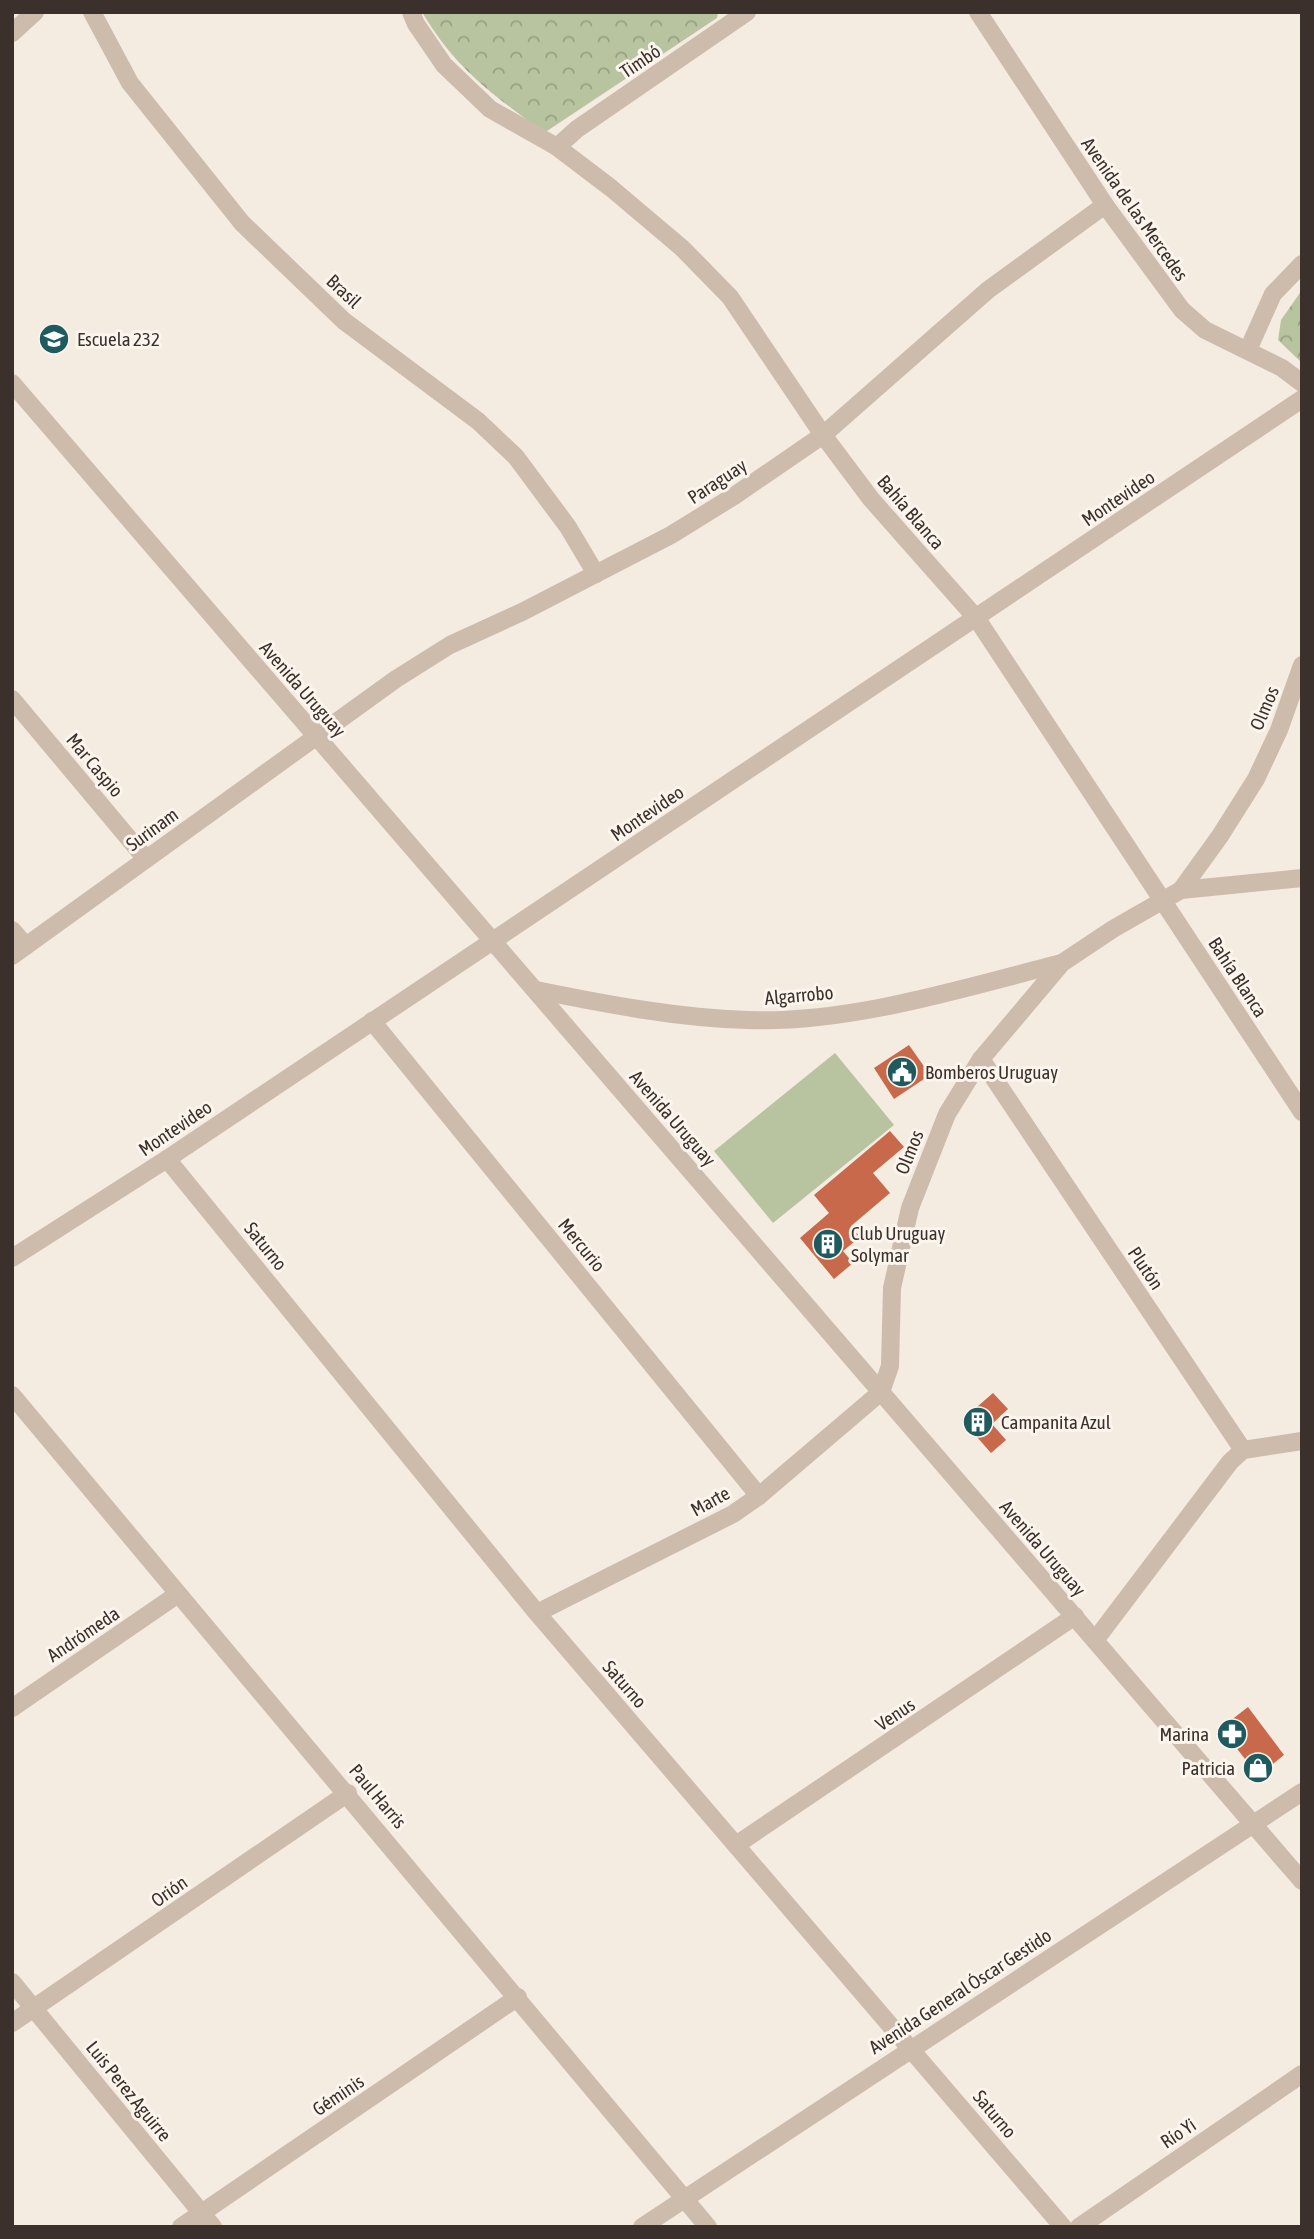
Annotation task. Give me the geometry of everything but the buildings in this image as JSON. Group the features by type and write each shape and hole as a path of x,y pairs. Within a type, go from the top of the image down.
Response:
{"street":[{"path":"12,33 35,12"},
{"name":"Brasil","path":"92,12 130,83 242,223 344,321 478,421 516,457 568,527 596,573"},
{"name":"Bahía Blanca","path":"411,12 444,65 490,109 557,147 682,248 730,297 823,435 871,499 977,619 1302,1112"},
{"name":"Timbó","path":"557,147 577,129 747,12"},
{"name":"Avenida de las Mercedes","path":"978,12 1105,205 1182,310 1205,330 1282,368 1302,383"},
{"name":"Paraguay","path":"316,737 396,679 450,645 522,612 671,535 734,496 823,435 988,290 1105,205"},
{"path":"1248,351 1273,294 1302,264"},
{"name":"Avenida Uruguay","path":"12,383 316,737 495,940 1302,1881"},
{"name":"Montevideo","path":"12,1258 167,1159 1302,399"},
{"name":"Olmos","path":"881,1392 890,1366 892,1288 910,1208 947,1114 981,1059 1062,963 1181,890 1256,779 1288,707 1302,665"},
{"name":"Mar Caspio","path":"12,699 146,859"},
{"name":"Surinam","path":"19,951 316,737"},
{"path":"1181,890 1302,878"},
{"path":"12,930 19,951"},
{"name":"Algarrobo","path":"536,990 659,1012 749,1021 824,1015 895,1003 1062,963"},
{"name":"Mercurio","path":"372,1021 759,1496"},
{"name":"Plutón","path":"981,1059 1243,1450"},
{"name":"Saturno","path":"167,1159 537,1613 1063,2227"},
{"name":"Marte","path":"537,1613 733,1514 759,1496 881,1392"},
{"name":"Paul Harris","path":"12,1395 348,1793 708,2227"},
{"path":"1096,1639 1230,1462 1243,1450 1302,1441"},
{"name":"Andrómeda","path":"12,1708 178,1594"},
{"name":"Venus","path":"736,1844 1075,1616"},
{"name":"Avenida General Óscar Gestido","path":"642,2227 1302,1792"},
{"name":"Orión","path":"12,2023 348,1793"},
{"name":"Luis Perez Aguirre","path":"12,1982 208,2220"},
{"name":"Géminis","path":"181,2227 208,2220 518,1997"},
{"name":"Río Yi","path":"1079,2227 1302,2074"}],"green space":[{"path":"422,12 718,12 717,18 544,133 462,66"},
{"path":"1302,290 1302,363 1278,340 1281,320"},
{"path":"835,1053 894,1125 773,1223 714,1151"}],"place":[{"name":"Escuela 232","path":"54,339"},
{"name":"Bomberos Uruguay","path":"902,1072"},
{"name":"Club Uruguay Solymar","path":"828,1244"},
{"name":"Campanita Azul","path":"978,1422"},
{"name":"Marina","path":"1232,1734"},
{"name":"Patricia","path":"1258,1768"}]}
